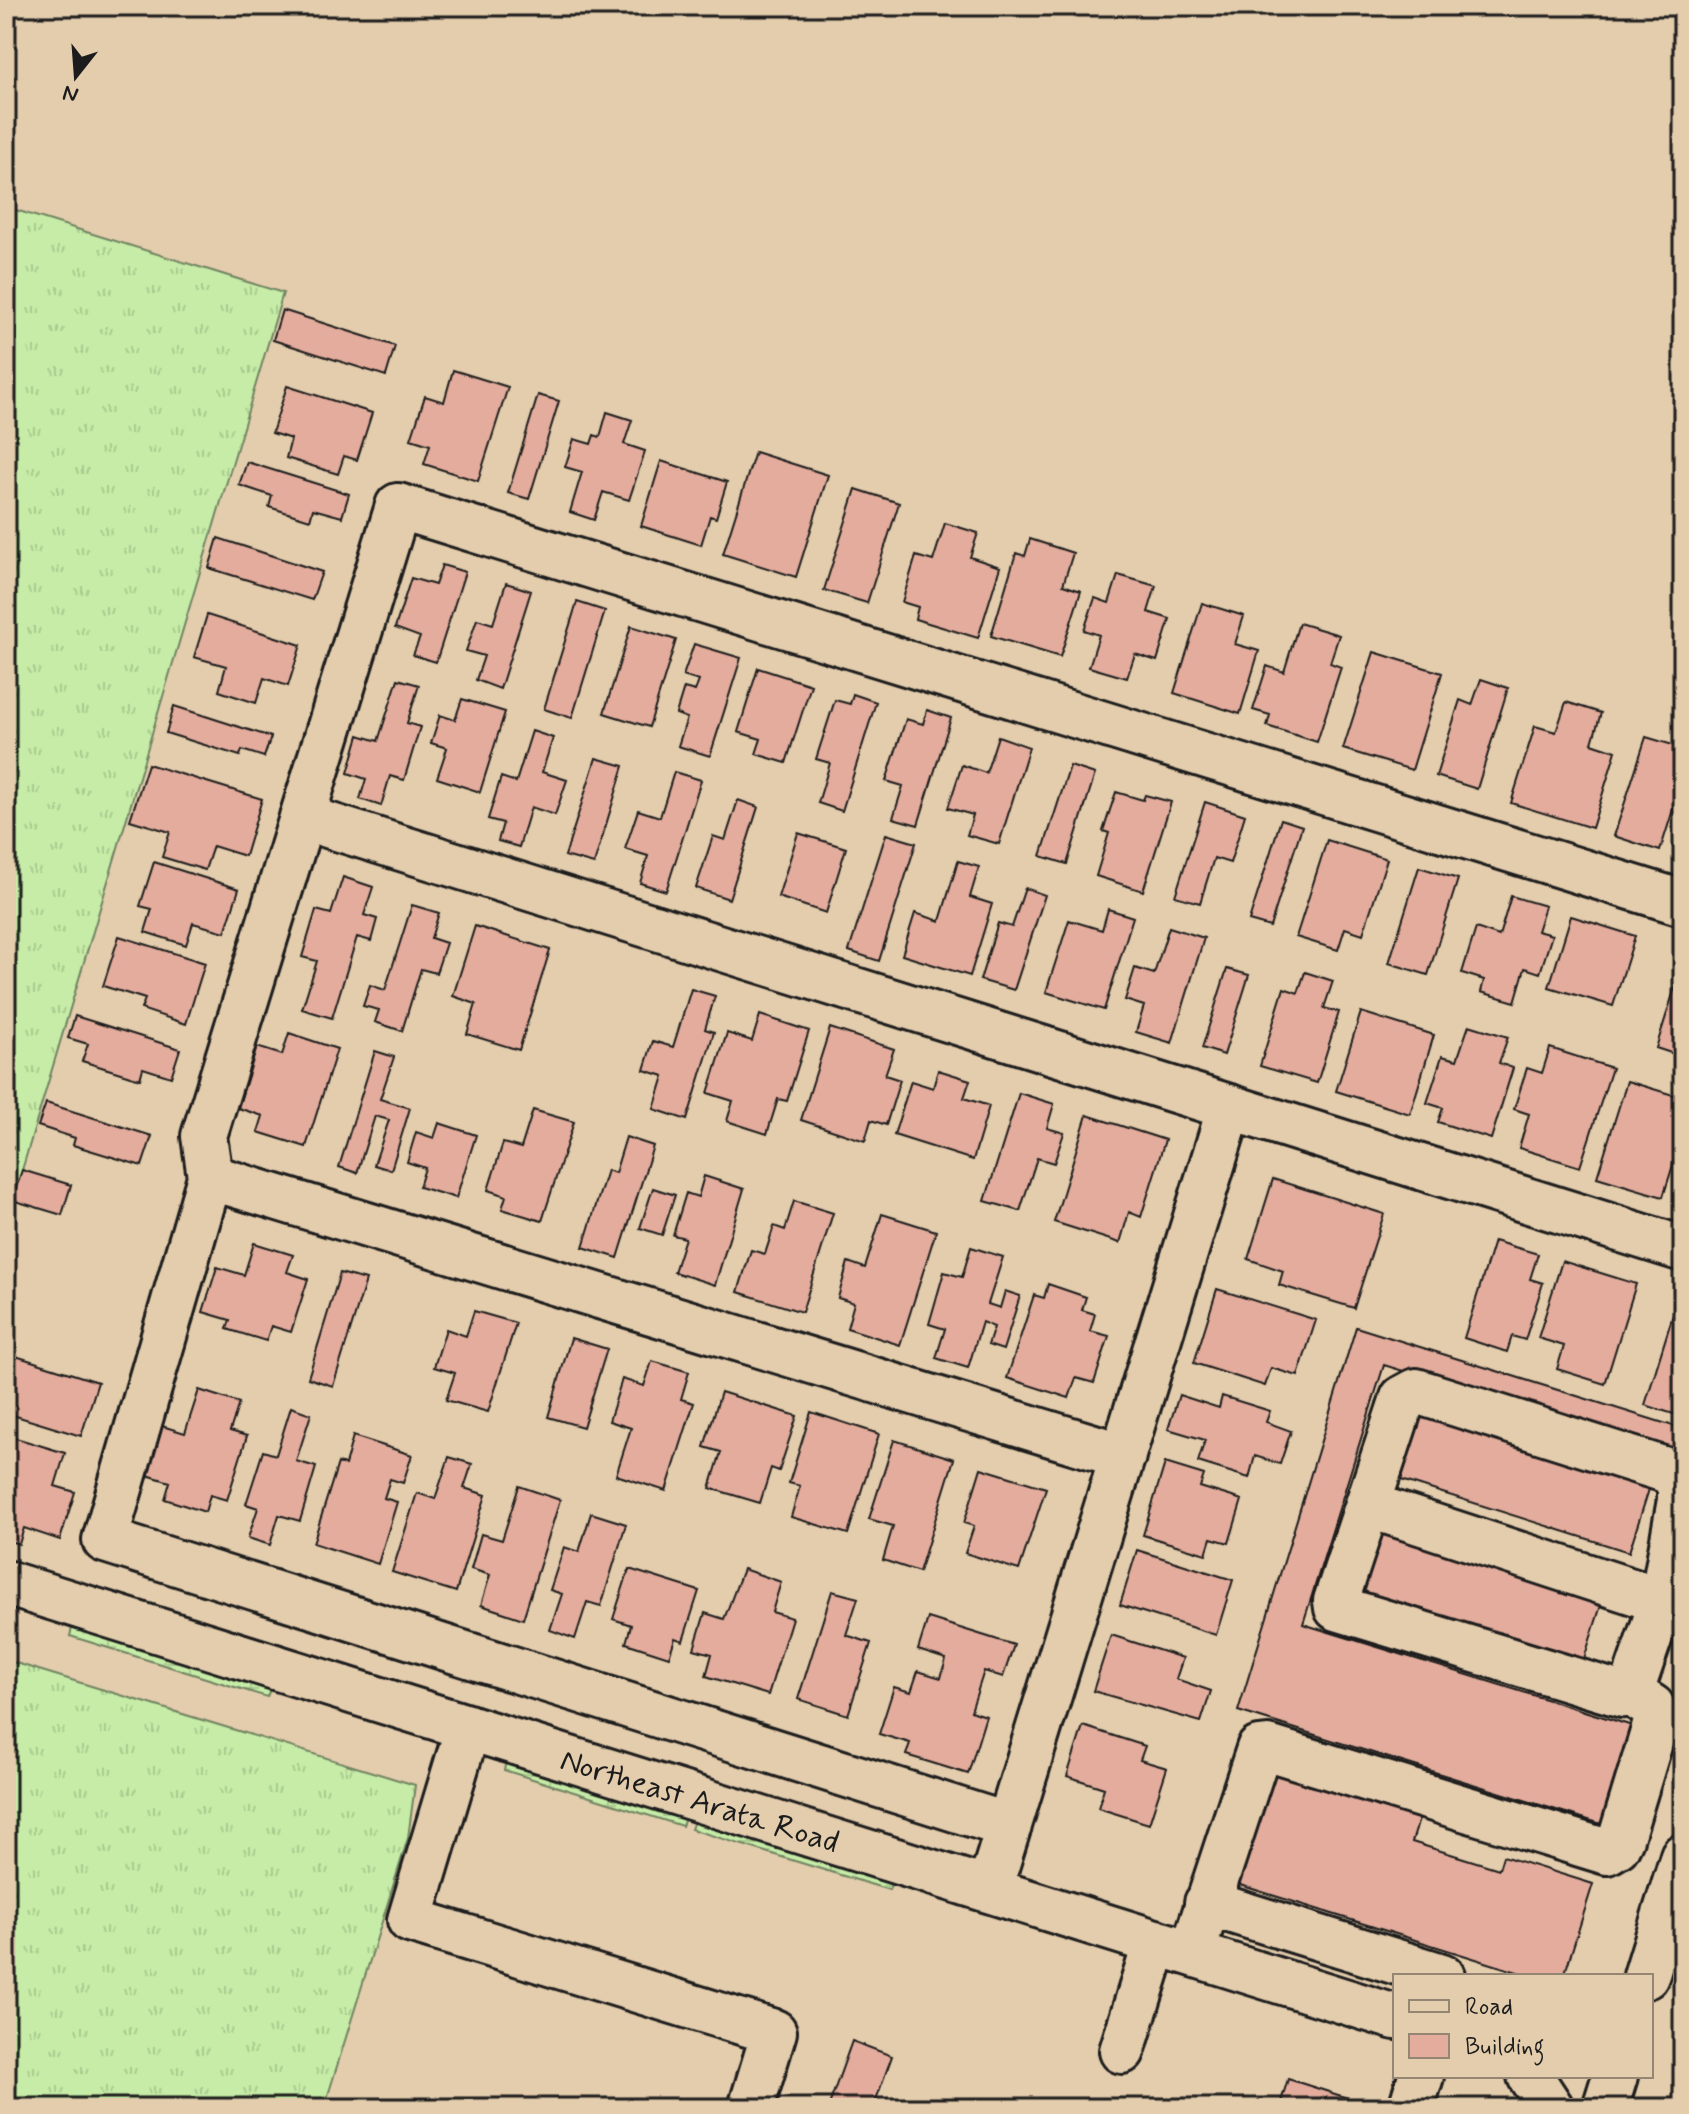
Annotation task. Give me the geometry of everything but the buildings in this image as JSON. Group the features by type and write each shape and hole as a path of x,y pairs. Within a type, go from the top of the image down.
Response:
{"street":[{"path":"1009,1826 105,1540 210,1177 204,1136 398,506 1683,903"},
{"path":"302,817 1683,1249"},
{"path":"989,1890 1230,1107"},
{"path":"210,1177 1123,1456"},
{"path":"1122,2051 1174,1947 1207,1903 1259,1749 1268,1748 1607,1852 1617,1846 1621,1838 1657,1719 1652,1707 1629,1692 1615,1695 1343,1613 1337,1608 1336,1601 1403,1398 1416,1391 1669,1471 1680,1484 1672,1604 1629,1692"},
{"path":"1368,1505 1672,1604"},
{"name":"Northeast Arata Road","path":"6,1583 1381,2012"},
{"path":"468,1727 410,1920 774,2032 751,2108"},
{"path":"1647,1974 1683,1856"},
{"path":"1207,1903 1436,1974"},
{"path":"1381,2012 1384,1957"},
{"path":"1411,2108 1420,2078"},
{"path":"1531,2078 1551,2108"},
{"path":"1605,2108 1614,2078"}],"green space":[{"path":"6,207 283,293 6,1224"},
{"path":"72,1628 270,1689 267,1697 70,1636"},
{"path":"6,1660 415,1785 408,1838 324,2108 6,2108"},
{"path":"506,1762 685,1818 682,1826 504,1770"},
{"path":"694,1821 892,1882 889,1890 691,1829"}]}
